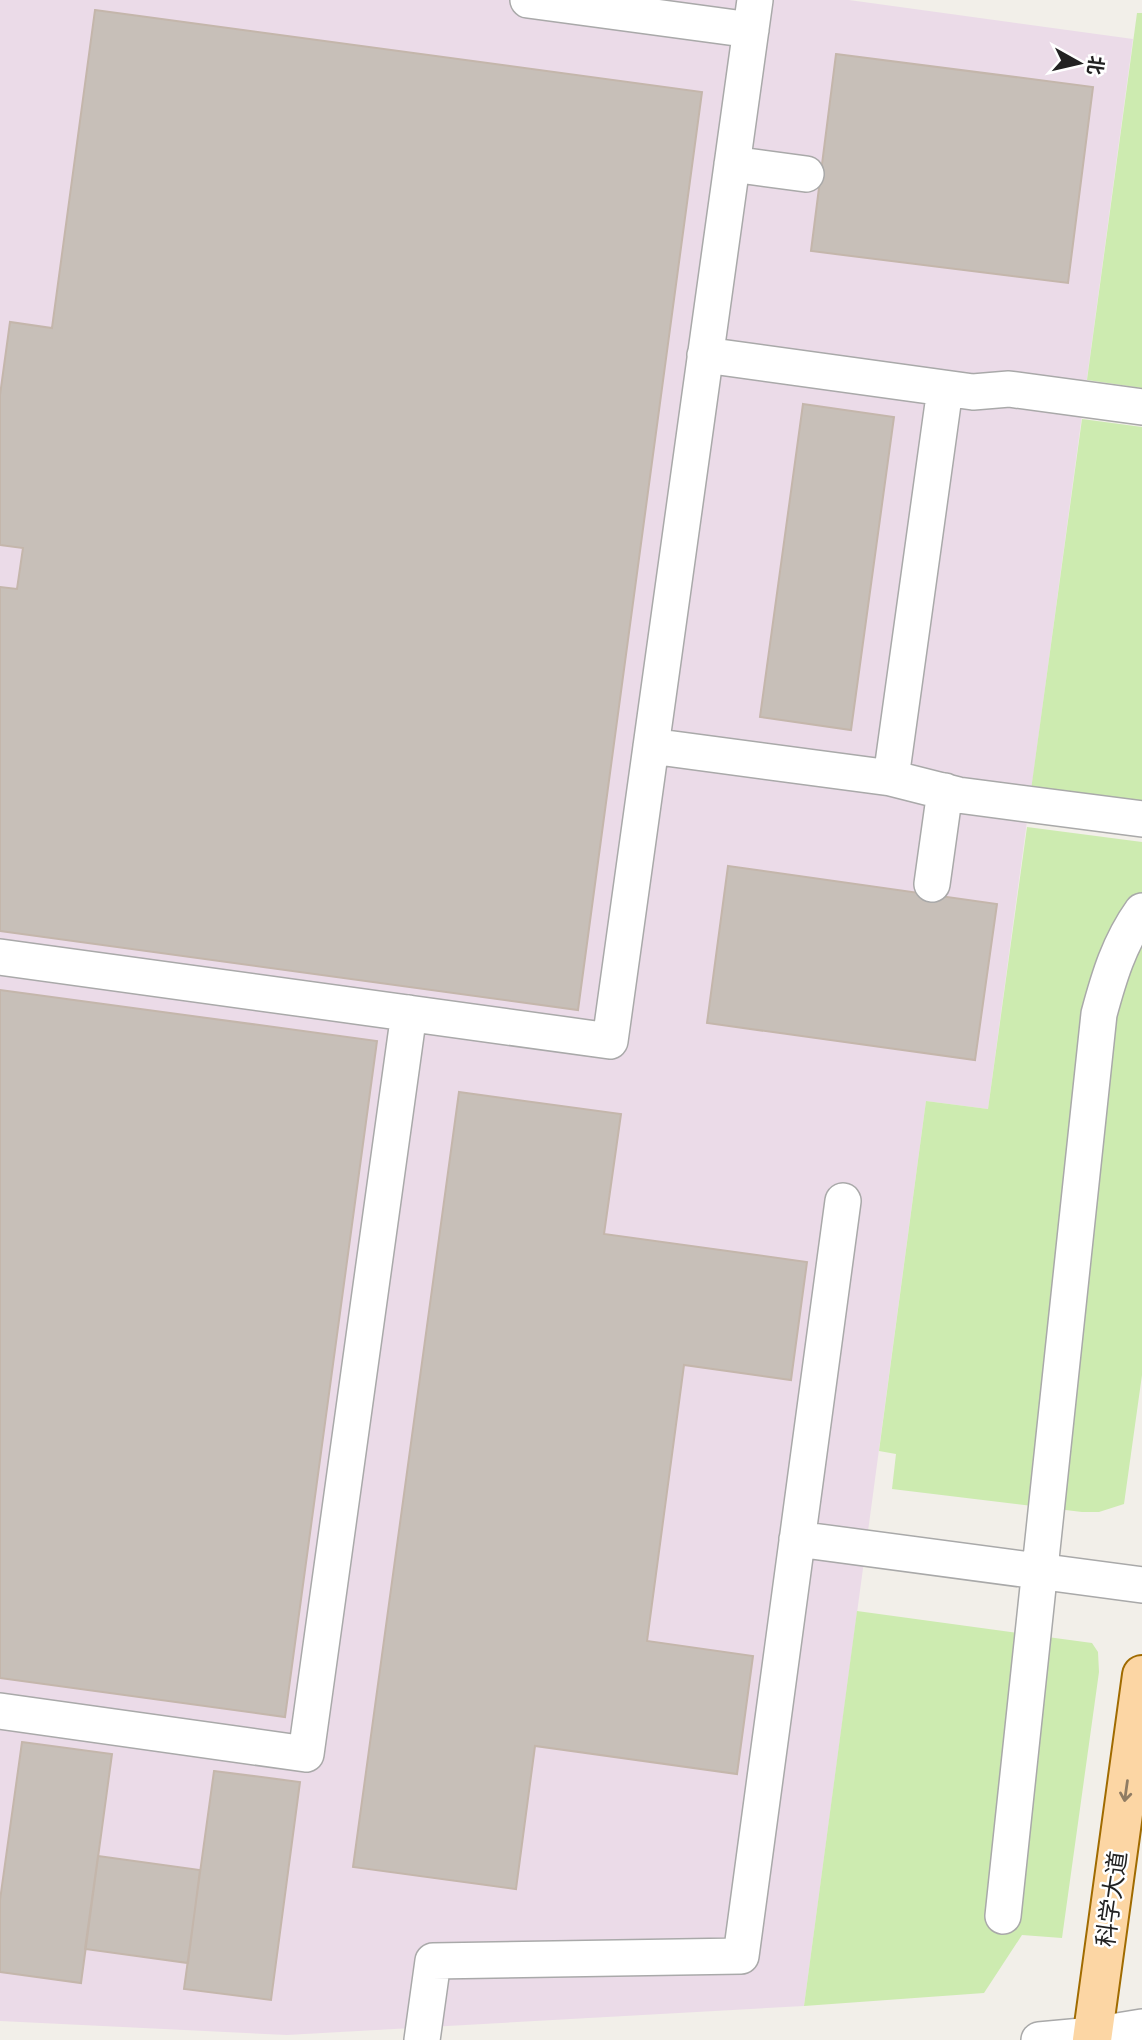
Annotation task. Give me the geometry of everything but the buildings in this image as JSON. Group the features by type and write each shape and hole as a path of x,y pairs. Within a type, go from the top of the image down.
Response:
{"main road":[{"name":"科学大道","path":"1093,2037 1142,1675"}],"street":[{"path":"0,957 610,1041 753,15 528,0"},
{"path":"732,164 806,174"},
{"path":"705,355 973,393 1009,389 1142,407"},
{"path":"891,778 945,388"},
{"path":"651,746 891,778 944,791 1142,820"},
{"path":"932,884 944,791"},
{"path":"1003,1916 1099,1014 1122,943 1142,911"},
{"path":"0,1711 306,1754 409,1013"},
{"path":"422,2040 433,1961 741,1956 843,1201"},
{"path":"797,1539 1142,1585"},
{"path":"1039,2040 1093,2037 1142,2027"}],"shaded area":[{"path":"0,0 849,0 1133,39 988,1109 926,1101 804,2006 287,2035 0,2021"}],"green space":[{"path":"1137,13 1142,13 1142,388 1087,380"},
{"path":"1082,419 1142,427 1142,804 1031,790"},
{"path":"1027,827 1142,842 1142,1375 1124,1504 1099,1512 892,1489 896,1454 879,1451 926,1101 988,1109"},
{"path":"857,1611 1092,1643 1098,1652 1099,1672 1062,1938 1022,1935 984,1993 804,2006"}]}
